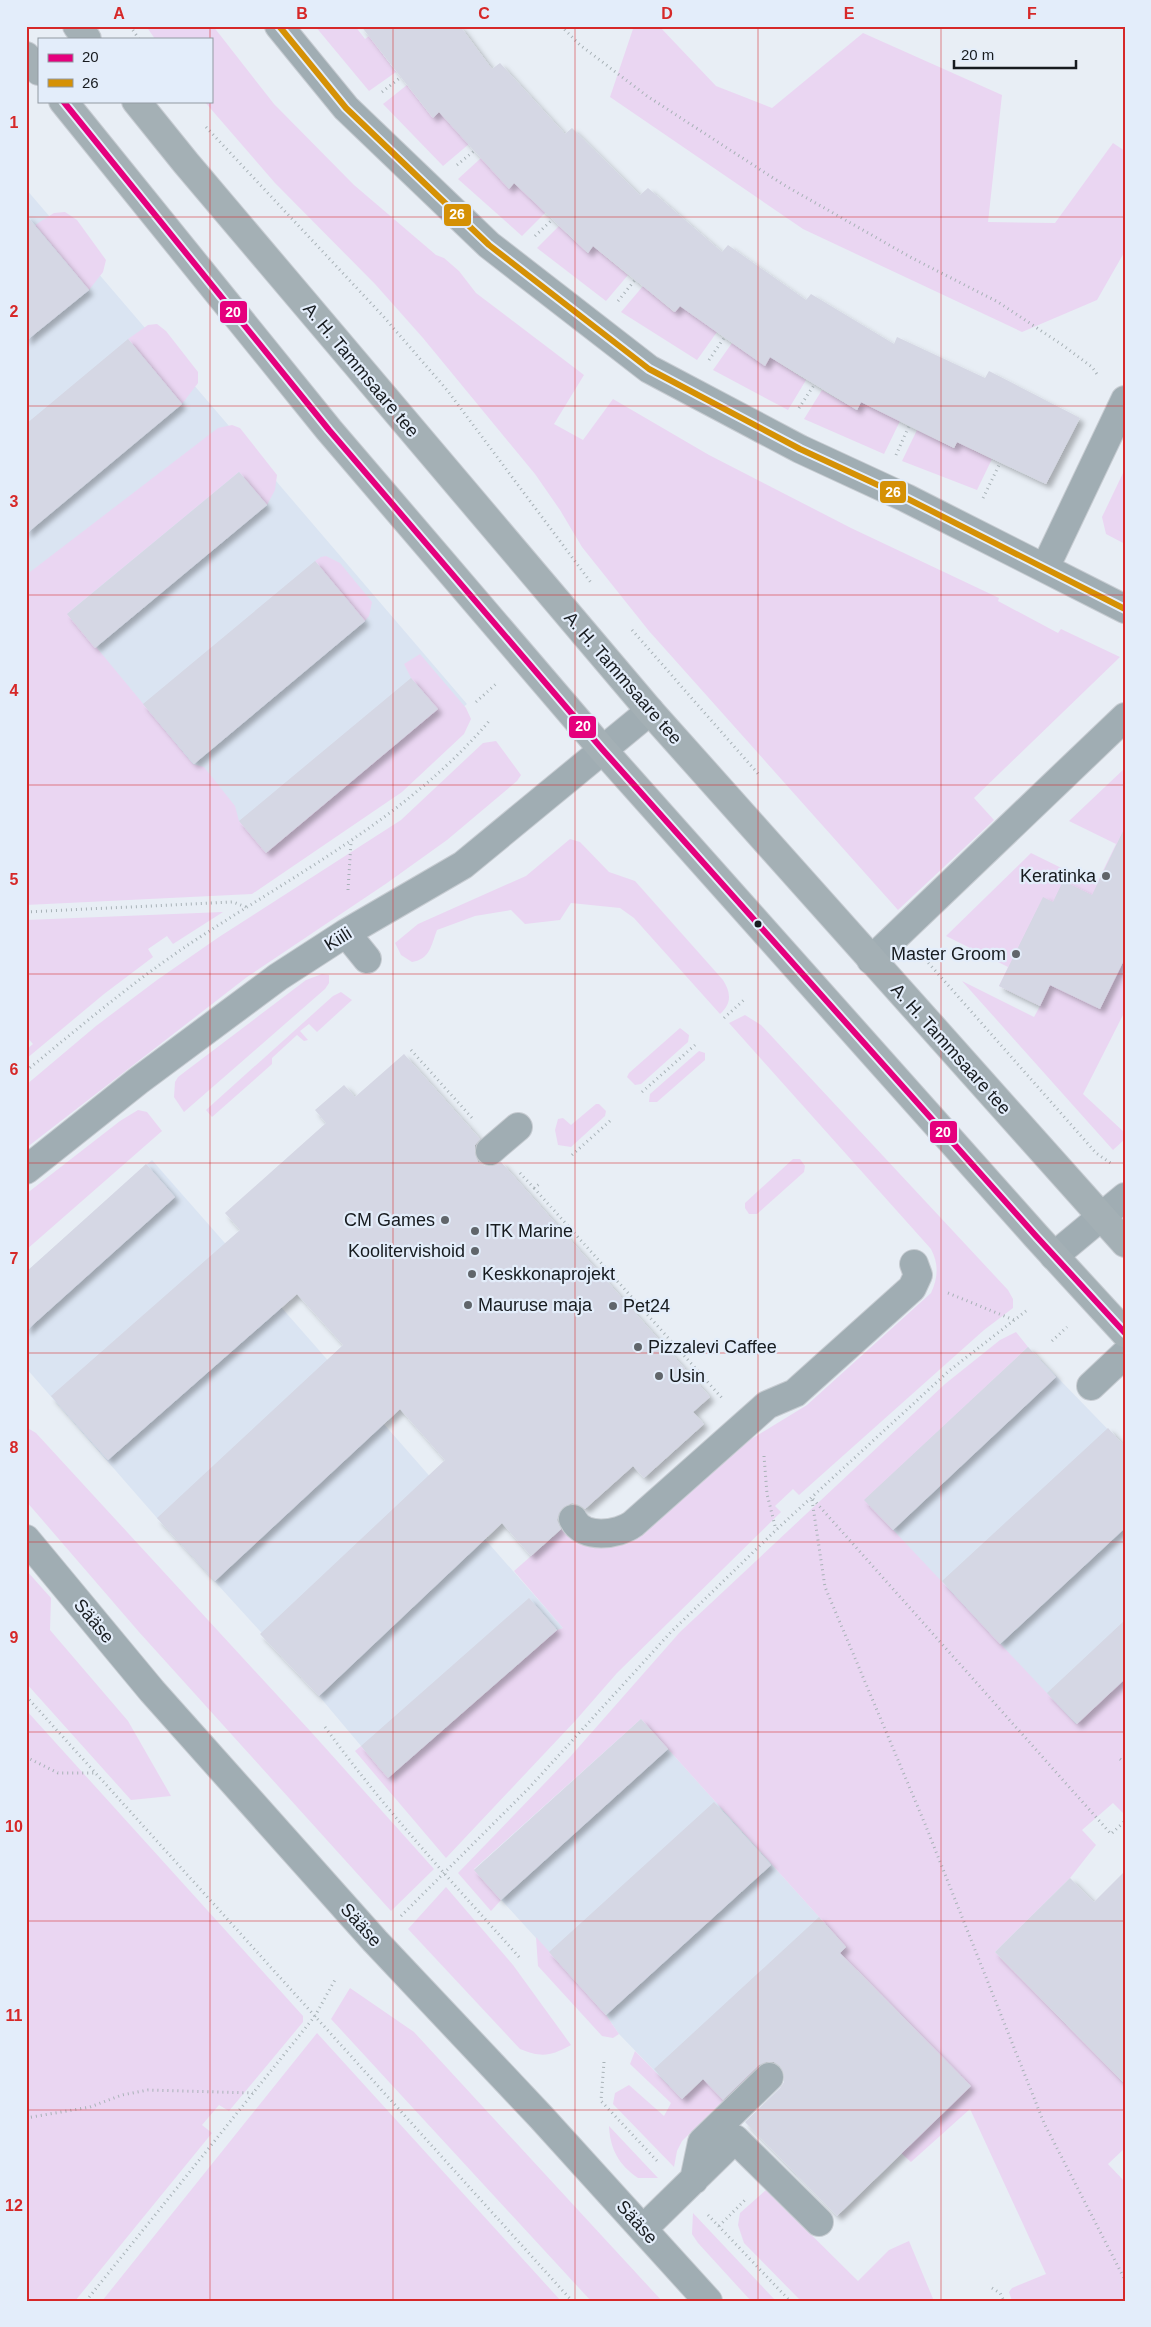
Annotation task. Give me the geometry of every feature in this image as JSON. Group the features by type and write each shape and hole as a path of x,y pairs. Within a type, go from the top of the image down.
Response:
{"main road":[{"path":"77,26 86,38"},
{"path":"26,56 38,70"},
{"path":"64,102 329,430 602,749 1054,1256 1125,1333"},
{"name":"A. H. Tammsaare tee","path":"137,102 198,178 650,711 1125,1243"}],"street":[{"path":"278,26 346,108 489,246 649,369 800,449 906,498 1125,609"},
{"path":"1045,568 1123,405"},
{"name":"Kiili","path":"26,1170 138,1081 255,994 346,933 462,865 650,711"},
{"path":"871,960 1125,717"},
{"path":"346,933 366,958"},
{"path":"490,1151 518,1127"},
{"path":"1054,1256 1125,1197"},
{"path":"573,1519 575,1524 594,1532 609,1533 627,1529 758,1413 795,1393 912,1288 915,1272"},
{"path":"1090,1386 1125,1354"},
{"name":"Sääse","path":"26,1539 152,1690 368,1934 644,2229 708,2301"},
{"path":"694,2180 702,2142 769,2077"},
{"path":"644,2229 735,2139 819,2222"}],"path":[{"path":"130,26 138,38"},
{"path":"561,26 580,45 647,96 784,185 912,258 998,302 1064,346 1092,367 1123,405"},
{"path":"379,94 401,77"},
{"path":"204,125 382,316 447,390 594,586"},
{"path":"453,168 474,151"},
{"path":"533,238 552,220"},
{"path":"617,301 635,280"},
{"path":"708,361 724,338"},
{"path":"798,409 814,385"},
{"path":"892,463 909,426"},
{"path":"983,498 1000,463"},
{"path":"626,623 761,778"},
{"path":"476,702 495,685"},
{"path":"26,1071 144,976 246,907 307,871 383,820 443,767 490,720"},
{"path":"26,912 233,902 246,907"},
{"path":"925,959 1096,1153 1118,1168"},
{"path":"724,1018 746,998"},
{"path":"642,1092 695,1045"},
{"path":"411,1050 473,1120"},
{"path":"572,1155 611,1120"},
{"path":"514,1166 731,1407 758,1413 764,1452 767,1494 776,1530"},
{"path":"534,1188 541,1183"},
{"path":"915,1272 1014,1320"},
{"path":"398,1920 529,1788 672,1632 776,1530 812,1499 950,1370 1026,1311"},
{"path":"1052,1342 1067,1327"},
{"path":"812,1499 1111,1834 1125,1821"},
{"path":"812,1499 825,1587 925,1824 1044,2122 1125,2280"},
{"path":"26,1696 572,2301"},
{"path":"325,1727 348,1759 520,1958"},
{"path":"26,1757 58,1773 95,1772"},
{"path":"1120,1759 1125,1763"},
{"path":"86,2301 315,2016 336,1978"},
{"path":"604,2062 601,2101 664,2169"},
{"path":"26,2118 90,2107 122,2095 148,2090 234,2094 253,2093"},
{"path":"703,2209 790,2301"},
{"path":"992,2288 1000,2293 1004,2301"}],"shaded area":[{"path":"146,26 213,26 274,104 354,185 436,255 444,258 459,271 476,293 584,375 554,424 583,440 613,399 709,455 851,528 999,598 998,601 1058,633 1061,629 1120,657 974,798 994,820 898,910 649,631 582,547 560,510 535,474 423,338 375,284 275,183 205,102 212,102 212,38 154,38"},
{"path":"315,26 355,26 365,39 369,36 396,72 369,91"},
{"path":"634,26 659,26 716,86 772,108 863,33 1002,95 988,222 1055,223 1113,143 1125,151 1125,251 1097,300 1022,332 803,229 610,97"},
{"path":"407,85 432,117 439,112 469,144 443,166 383,104"},
{"path":"481,158 510,188 514,183 546,212 522,236 458,179"},
{"path":"26,189 467,704 262,869 26,583"},
{"path":"65,212 77,220 106,260 103,272 89,290 35,225 54,213"},
{"path":"559,226 588,253 593,246 628,275 606,301 537,248"},
{"path":"643,286 674,312 680,306 717,332 697,360 621,312"},
{"path":"157,324 166,331 198,372 198,383 182,404 128,339 148,325"},
{"path":"732,343 764,365 770,357 806,380 788,410 713,370"},
{"path":"822,390 857,410 861,402 900,421 884,454 804,419"},
{"path":"232,425 240,428 277,475 275,490 267,505 239,472 68,613 193,764 204,767 235,806 239,821 437,709 411,678 404,664 420,654 466,708 471,719 464,734 402,792 252,894 26,905 26,568 30,572 218,428"},
{"path":"917,430 954,448 957,442 992,459 977,490 902,461"},
{"path":"1123,473 1125,474 1125,544 1106,534 1102,517"},
{"path":"326,556 340,563 372,602 369,616 364,622 315,561"},
{"path":"496,741 521,775 517,781 447,840 387,883 247,977 26,1148 26,1085 96,1026 157,980 219,937 401,820 483,743"},
{"path":"1125,768 1125,1011 1083,1094 1125,1133 1125,1139 1113,1150 962,981 1034,1017 1040,1006 999,986 1008,967 946,936 1031,853 1096,885 1116,844 1069,821"},
{"path":"570,839 580,842 609,872 635,881 723,980 728,989 729,998 727,1006 720,1014 634,918 620,908 571,903 560,920 525,924 511,910 475,916 437,930 429,951 423,958 412,962 401,955 395,943 418,924 526,876"},
{"path":"223,912 173,944 167,936 148,949 153,957 104,994 26,1059 26,1050 33,1044 26,1036 26,920"},
{"path":"322,974 329,975 329,983 325,989 184,1112 174,1097 175,1082 178,1077 306,980"},
{"path":"341,992 352,1000 317,1032 309,1024 300,1031 308,1040 304,1041 297,1035 272,1058 272,1064 212,1117 206,1110 333,996"},
{"path":"745,1015 761,1025 1008,1290 1013,1299 1013,1308 984,1330 799,1495 793,1489 775,1506 781,1512 617,1673 576,1720 446,1858 355,1751 361,1746 389,1777 557,1630 563,1628 514,1571 563,1528 585,1546 601,1548 617,1545 639,1535 743,1444 807,1405 931,1293 936,1276 936,1266 931,1249 729,1023"},
{"path":"680,1028 689,1035 688,1042 641,1084 635,1085 627,1077 629,1073"},
{"path":"699,1051 705,1053 705,1060 657,1102 649,1102 650,1094"},
{"path":"596,1104 599,1104 606,1111 605,1116 571,1147 558,1145 555,1130 558,1119 563,1118 571,1125"},
{"path":"138,1110 147,1112 162,1131 26,1250 26,1194 120,1121"},
{"path":"793,1159 800,1159 805,1166 804,1172 757,1214 749,1214 745,1208 745,1203"},
{"path":"152,1160 563,1628 557,1630 388,1778 319,1696 157,1518 26,1368 26,1272"},
{"path":"1016,1332 1028,1347 865,1500 1076,1724 1125,1679 1125,1815 1113,1803 1082,1830 1096,1845 1070,1878 995,1952 1125,2084 1125,2148 1108,2164 1125,2182 1125,2301 1012,2301 1009,2292 1012,2288 1046,2274 970,2109 911,2162 901,2153 970,2086 857,1970 682,2141 677,2151 674,2167 613,2104 615,2093 629,2085 664,2116 671,2103 630,2064 635,2051 682,2099 846,1947 641,1719 474,1869 501,1900 491,1911 458,1873 570,1757 680,1632 945,1384 1000,1340"},
{"path":"1028,1347 1125,1447 1125,1679 1061,1738 865,1500"},
{"path":"26,1427 36,1433 312,1733 434,1869 391,1911 139,1632 26,1501"},
{"path":"26,1570 51,1598 50,1630 128,1721 171,1796 131,1800 26,1683"},
{"path":"26,1710 303,2016 303,2022 229,2111 219,2105 202,2125 212,2133 75,2301 26,2301"},
{"path":"641,1719 846,1947 682,2099 619,2034 606,2015 474,1870"},
{"path":"446,1887 513,1965 571,2045 558,2052 541,2055 520,2049 408,1929"},
{"path":"536,1937 606,2015 619,2034 613,2038 602,2036 538,1966"},
{"path":"350,1988 414,2032 662,2301 591,2301 331,2019"},
{"path":"317,2033 561,2301 102,2301"},
{"path":"609,2126 658,2178 638,2178 626,2168 617,2156 611,2142"},
{"path":"766,2190 858,2281 889,2250 909,2241 934,2301 801,2301 744,2243 738,2225 740,2213"},
{"path":"693,2213 776,2301 751,2301 692,2234"}],"building":[{"path":"361,26 460,26 492,69 500,63 565,134 572,128 640,195 648,188 722,252 728,245 806,300 811,294 894,344 897,337 985,378 989,371 1080,418 1046,484 957,442 954,448 861,402 857,410 770,357 765,366 680,306 675,312 593,246 588,253 514,183 509,189 439,112 433,118"},
{"path":"26,215 89,290 26,341"},
{"path":"128,339 182,404 26,534 26,424"},
{"path":"239,472 267,505 95,648 67,614"},
{"path":"315,561 365,621 194,764 143,704"},
{"path":"411,678 438,709 266,853 239,821"},
{"path":"1125,827 1125,958 1100,1009 1050,985 1040,1006 999,986 1043,897 1053,902 1063,881 1092,895"},
{"name":"Mauruse maja","path":"404,1054 480,1139 475,1145 478,1162 485,1166 492,1166 501,1162 710,1397 693,1412 704,1424 644,1478 633,1466 585,1509 572,1503 564,1507 559,1513 557,1520 561,1529 531,1556 502,1523 319,1696 260,1634 445,1460 400,1409 215,1581 157,1518 343,1345 297,1294 108,1460 51,1396 240,1230 225,1213 326,1123 315,1110 344,1085 355,1097"},
{"path":"146,1164 175,1197 26,1331 26,1272"},
{"path":"1028,1347 1056,1377 893,1530 864,1500"},
{"path":"1108,1428 1125,1447 1125,1528 1000,1644 942,1581"},
{"path":"529,1598 557,1630 388,1778 361,1746"},
{"path":"1125,1620 1125,1679 1077,1724 1047,1693"},
{"path":"641,1719 668,1749 501,1900 474,1870"},
{"path":"714,1802 771,1865 606,2015 549,1952"},
{"path":"1125,1871 1125,2084 995,1952 1070,1878 1094,1902"},
{"path":"819,1917 846,1947 840,1953 971,2086 837,2216 745,2122 784,2082 784,2074 780,2066 774,2062 766,2062 759,2065 723,2100 703,2079 682,2099 654,2069"}],"transit line":[{"name":"26","path":"279,26 346,108 489,245 649,369 800,449 906,498 1125,609"},
{"name":"20","path":"64,102 329,430 602,749 1036,1236 1125,1333"}],"place":[{"name":"Keratinka","path":"1106,876"},
{"name":"Master Groom","path":"1016,954"},
{"name":"CM Games","path":"445,1220"},
{"name":"ITK Marine","path":"475,1231"},
{"name":"Koolitervishoid","path":"475,1251"},
{"name":"Keskkonaprojekt","path":"472,1274"},
{"name":"Mauruse maja","path":"468,1305"},
{"name":"Pet24","path":"613,1306"},
{"name":"Pizzalevi Caffee","path":"638,1347"},
{"name":"Usin","path":"659,1376"}]}
